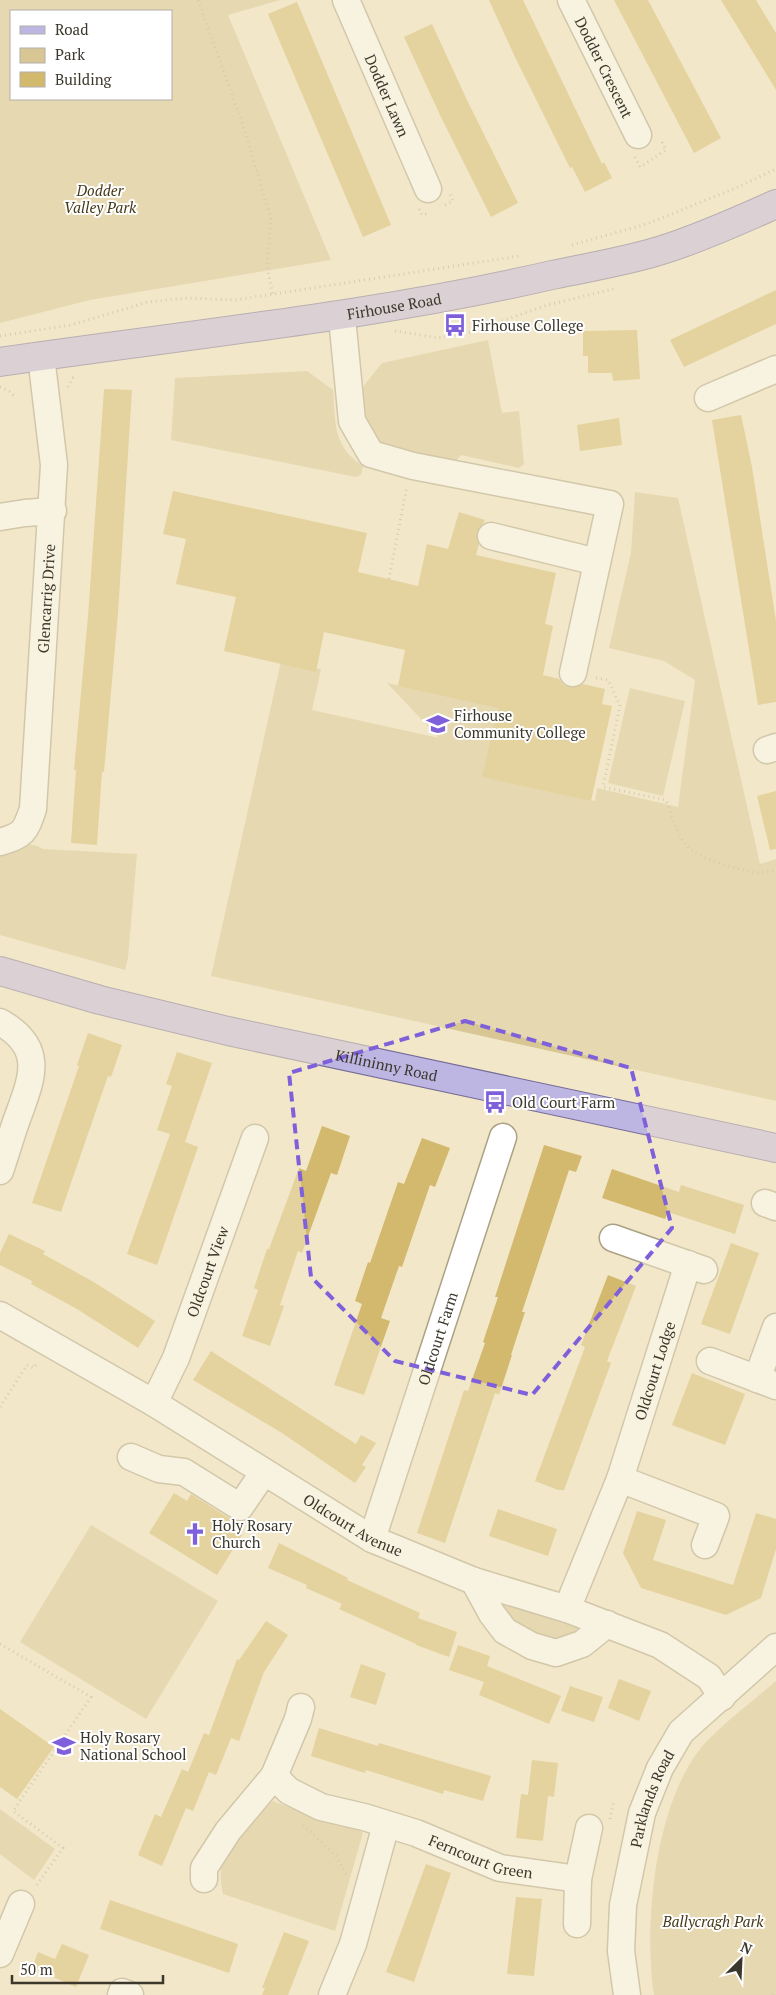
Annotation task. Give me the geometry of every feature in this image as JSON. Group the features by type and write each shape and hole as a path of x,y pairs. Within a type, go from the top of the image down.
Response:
{"main road":[{"name":"Firhouse Road","path":"0,362 279,325 487,290 664,249 729,225 776,204"},
{"name":"Killininny Road","path":"0,971 100,1000 228,1031 776,1148"}],"street":[{"name":"Dodder Lawn","path":"346,0 428,189"},
{"name":"Dodder Crescent","path":"571,0 638,136"},
{"path":"340,315 343,328 352,421 371,454 413,466 610,504 573,673"},
{"name":"Glencarrig Drive","path":"9,839 28,824 33,809 53,511 54,464 41,356"},
{"path":"708,398 776,369"},
{"path":"0,517 53,511"},
{"path":"491,536 598,562"},
{"path":"0,1022 20,1035 31,1057 31,1081 0,1171"},
{"name":"Oldcourt Farm","path":"372,1539 503,1137"},
{"name":"Oldcourt View","path":"154,1403 176,1358 255,1138"},
{"name":"Oldcourt Lodge","path":"567,1609 620,1479 696,1267 613,1238"},
{"name":"Oldcourt Avenue","path":"0,1315 154,1403 372,1539 474,1581 567,1609 660,1645 709,1677 722,1696"},
{"path":"710,1361 767,1383 776,1327"},
{"path":"131,1456 159,1470 184,1472 240,1507 264,1472"},
{"path":"620,1479 716,1516 705,1544"},
{"path":"474,1581 492,1614 505,1631 532,1646 556,1653 582,1644 608,1624"},
{"name":"Parklands Road","path":"627,1995 621,1951 623,1905 642,1813 660,1768 681,1732 776,1647"},
{"path":"204,1879 204,1868 228,1831 274,1776 298,1719 301,1707"},
{"name":"Ferncourt Green","path":"274,1776 289,1792 321,1807 364,1817 416,1833 500,1868 578,1879"},
{"path":"332,1995 353,1944 386,1825"},
{"path":"578,1924 578,1879 589,1828"},
{"path":"0,1954 21,1904"},
{"path":"121,1995 122,1992 130,1995"}],"path":[{"path":"198,0 243,125 271,219 267,267 272,295"},
{"path":"571,245 647,224 738,187 776,169"},
{"path":"0,336 72,325 148,302 187,298 234,300 524,255"},
{"path":"0,387 9,391 14,396"},
{"path":"389,579 408,483"},
{"path":"573,673 608,680 620,705 603,786 666,800 674,824 688,847 706,858 760,873 776,870"},
{"path":"0,1407 27,1365 34,1368 39,1358"},
{"path":"0,1644 91,1697 13,1811 63,1848 36,1886 30,1882 21,1904"},
{"path":"297,1821 336,1856 347,1875 348,1882"},
{"path":"773,1995 776,1991"}],"highlighted area":[{"path":"465,1021 631,1068 672,1228 532,1395 395,1361 311,1277 289,1073"}],"green space":[{"name":"Dodder Valley Park","path":"0,0 280,0 228,15 331,260 90,300 0,323"},
{"path":"488,340 502,413 519,411 524,464 519,468 461,455 456,461 400,450 380,444 374,440 366,423 362,388 382,363"},
{"path":"307,371 333,390 338,433 346,450 363,466 361,475 356,477 171,440 175,378"},
{"path":"635,492 678,498 760,864 776,859 776,1101 211,976 281,661 321,669 312,710 439,738 387,683 498,707 483,777 595,801 597,788 678,807 695,680 664,661 609,648 631,553"},
{"path":"630,688 685,701 663,796 608,783"},
{"path":"23,843 43,849 137,854 128,958 125,970 0,935 0,854"},
{"path":"91,1525 218,1601 146,1719 20,1642"},
{"path":"497,1603 582,1627 580,1635 551,1639 529,1638"},
{"name":"Ballycragh Park","path":"776,1681 776,1995 654,1995 650,1933 652,1898 664,1827 675,1794 689,1765 707,1741"},
{"path":"273,1801 303,1813 355,1827 363,1833 335,1931 223,1894 221,1869 223,1862 245,1829"},
{"path":"0,1809 55,1849 34,1880 0,1854"}],"building":[{"path":"489,0 523,0 602,164 604,162 612,178 585,192 572,167 570,168"},
{"path":"614,0 648,0 721,138 694,153"},
{"path":"721,0 756,0 776,33 776,90"},
{"path":"297,2 391,225 363,237 268,14"},
{"path":"432,24 518,203 491,217 440,115 404,37"},
{"path":"776,290 776,324 684,367 670,340"},
{"path":"637,330 640,379 613,381 612,373 588,373 588,356 583,356 583,331"},
{"path":"104,389 132,390 118,613 104,772 102,772 97,845 71,843 76,770 74,770 88,616"},
{"path":"741,415 752,467 776,621 776,702 758,705 712,420"},
{"path":"619,418 622,445 580,451 577,425"},
{"path":"173,491 367,533 358,572 418,586 427,544 448,549 459,512 485,520 477,532 479,544 476,555 556,573 545,624 553,626 543,675 559,679 569,687 577,687 583,684 605,689 602,704 612,706 591,801 482,777 498,708 398,686 405,650 324,632 316,672 224,651 236,597 176,584 186,539 163,534"},
{"path":"776,791 776,849 770,850 757,796"},
{"path":"88,1033 122,1045 111,1077 108,1076 61,1212 32,1203 79,1066 77,1065"},
{"path":"177,1052 212,1063 185,1142 198,1147 157,1265 127,1254 170,1134 157,1130 172,1086 166,1084"},
{"path":"322,1126 350,1136 337,1175 331,1173 302,1253 298,1251 280,1305 284,1306 270,1346 242,1336 258,1290 254,1288 267,1249 269,1249 299,1168 306,1171"},
{"path":"422,1138 450,1148 435,1187 430,1185 402,1267 399,1266 381,1318 390,1321 364,1395 334,1385 362,1304 355,1301 368,1262 370,1263 398,1182 404,1184"},
{"path":"544,1145 582,1156 576,1172 569,1170 522,1312 525,1312 499,1395 495,1393 445,1543 417,1533 464,1390 468,1391 485,1343 483,1342 498,1297 495,1297"},
{"path":"612,1169 679,1192 681,1185 744,1205 735,1234 668,1212 665,1219 602,1198"},
{"path":"9,1234 45,1251 43,1254 92,1281 155,1321 138,1348 77,1309 31,1284 32,1281 0,1265 0,1253"},
{"path":"731,1243 759,1253 730,1334 701,1324"},
{"path":"608,1275 636,1286 607,1361 611,1363 564,1490 558,1490 535,1481 585,1347 581,1345"},
{"path":"211,1351 356,1444 361,1435 376,1443 362,1465 366,1467 355,1483 282,1433 193,1380"},
{"path":"692,1373 745,1394 725,1445 672,1425"},
{"name":"Holy Rosary Church","path":"174,1493 187,1501 191,1494 232,1520 228,1527 242,1535 217,1575 149,1533"},
{"path":"498,1509 557,1529 548,1556 489,1536"},
{"path":"637,1511 666,1520 653,1560 733,1585 756,1513 776,1519 776,1549 761,1598 726,1615 641,1588 623,1553"},
{"path":"279,1543 348,1578 347,1580 420,1613 418,1618 457,1632 449,1657 416,1645 339,1609 342,1604 306,1588 307,1585 268,1568"},
{"path":"266,1621 288,1635 264,1672 239,1741 231,1738 216,1775 209,1772 193,1811 186,1808 162,1866 138,1855 155,1814 161,1817 182,1769 188,1772 204,1733 209,1735 237,1659 239,1660"},
{"path":"458,1645 490,1656 487,1666 561,1696 549,1724 479,1695 484,1682 449,1670"},
{"path":"361,1664 386,1673 376,1705 350,1697"},
{"path":"619,1679 651,1691 639,1721 608,1708"},
{"path":"570,1686 603,1697 594,1722 561,1711"},
{"path":"0,1709 54,1747 17,1799 0,1787"},
{"path":"319,1728 378,1746 379,1743 491,1776 483,1801 444,1790 443,1794 366,1770 365,1773 311,1756"},
{"path":"532,1760 558,1763 554,1797 548,1796 543,1841 516,1838 521,1794 528,1795"},
{"path":"426,1864 451,1873 414,1982 386,1972"},
{"path":"516,1897 542,1899 534,1976 507,1974"},
{"path":"110,1900 238,1944 229,1973 100,1929"},
{"path":"284,1932 309,1941 288,1995 262,1995 265,1988 262,1988"},
{"path":"62,1944 89,1955 76,1987 32,1968 38,1952 55,1959"}],"place":[{"name":"Firhouse College","path":"455,325"},
{"name":"Firhouse Community College","path":"438,724"},
{"name":"Old Court Farm","path":"495,1102"},
{"name":"Holy Rosary Church","path":"195,1534"},
{"name":"Holy Rosary National School","path":"64,1746"}]}
